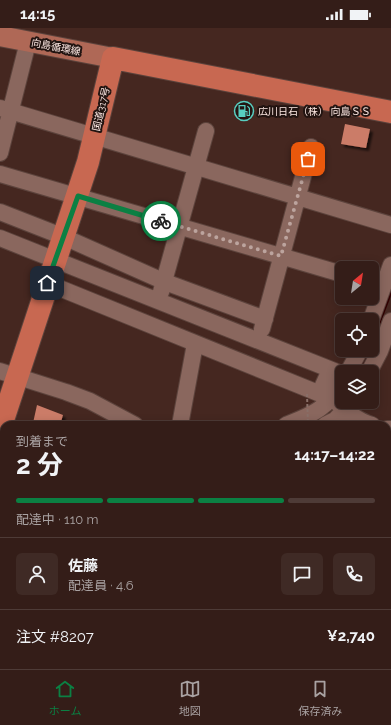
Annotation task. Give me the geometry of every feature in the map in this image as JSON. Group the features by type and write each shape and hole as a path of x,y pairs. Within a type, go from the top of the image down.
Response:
{"highway":[{"path":"113,58 391,112"},
{"name":"国道317号","path":"1,421 9,373 56,261 78,196 95,136 113,58"}],"main road":[{"name":"向島循環線","path":"0,36 113,58"}],"street":[{"path":"0,153 5,110 28,42"},
{"path":"5,110 391,225"},
{"path":"158,302 165,282 179,226 206,132"},
{"path":"259,342 311,147"},
{"path":"0,174 335,272"},
{"path":"0,212 64,237 165,282 265,320"},
{"path":"0,238 335,372"},
{"path":"374,313 391,265"},
{"path":"47,283 318,393 335,373"},
{"path":"373,365 380,352 391,321"},
{"path":"181,421 195,344"},
{"path":"9,373 90,401 128,421"},
{"path":"295,421 312,414 328,402 335,392"},
{"path":"328,402 340,416 359,421"}],"path":[{"path":"307,394 308,421"}],"building":[{"path":"345,124 370,129 366,148 341,144"},
{"path":"37,405 63,415 61,421 33,421"}],"waterway":[{"path":"379,323 391,291"},
{"path":"362,365 365,357"}],"way so far":[{"path":"161,221 281,256 308,159"}],"place":[{"name":"広川日石（株） 向島ＳＳ","path":"244,111"}],"route":[{"path":"47,283 78,196 161,221"}]}
